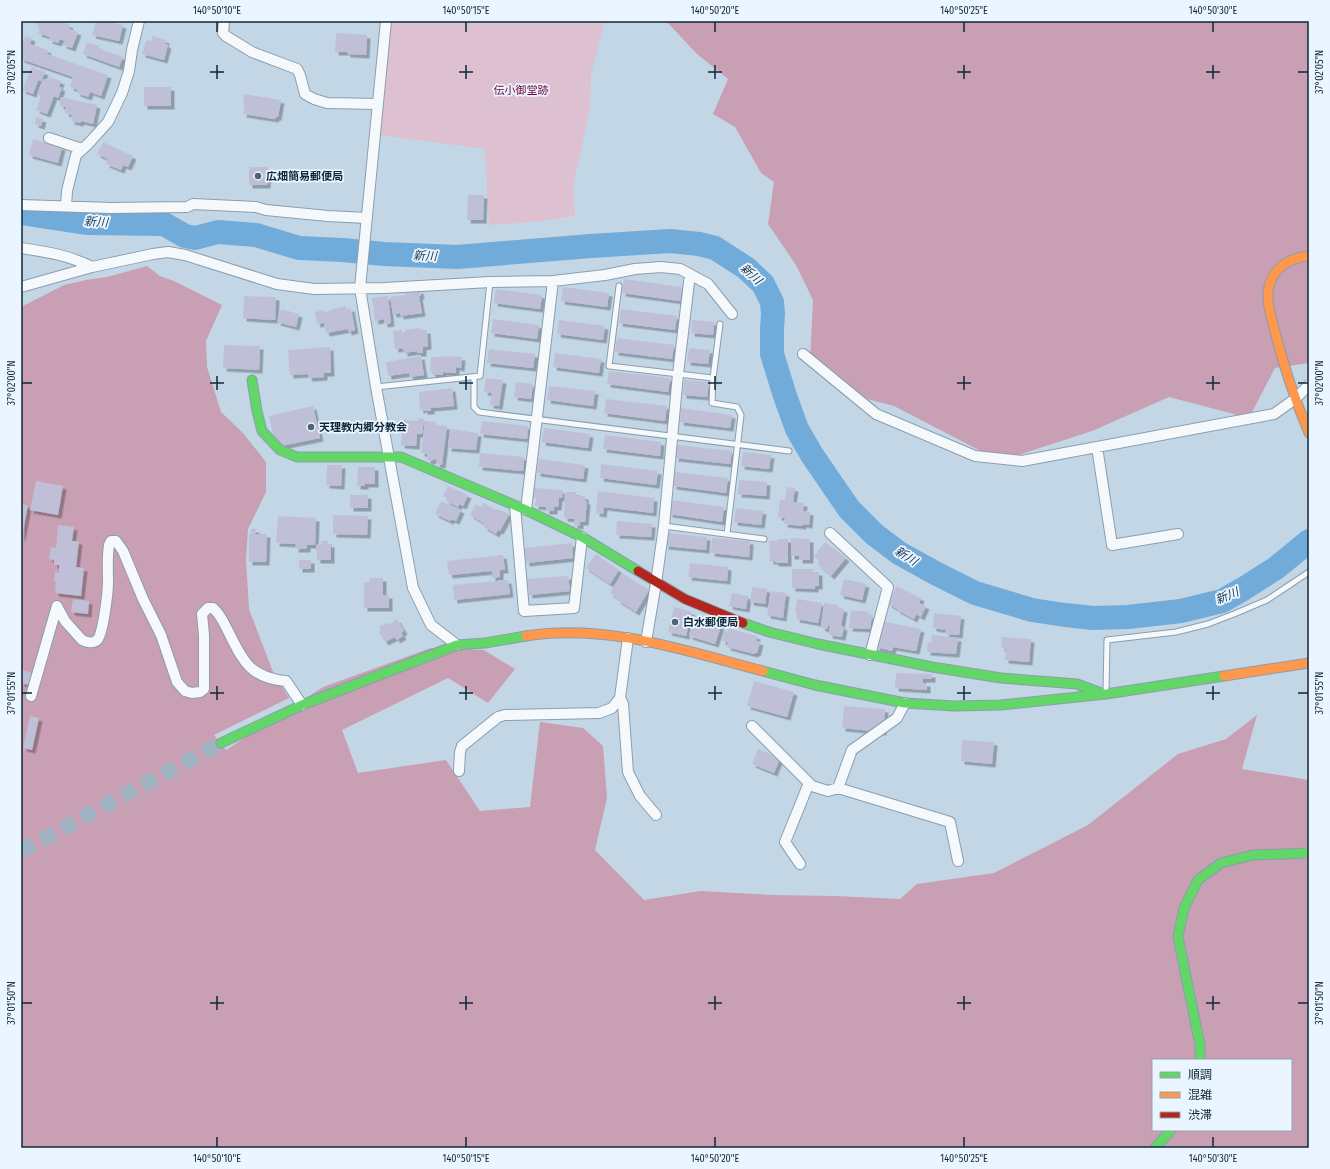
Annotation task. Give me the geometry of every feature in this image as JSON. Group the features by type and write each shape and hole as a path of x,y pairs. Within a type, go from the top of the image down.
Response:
{"street":[{"path":"66,206 67,191 76,155 108,122 122,93 129,71 139,21"},
{"path":"224,21 223,33 226,36 252,52 296,69 300,76 305,94 310,97 327,103 378,104"},
{"path":"386,21 360,288 376,386 413,588 431,624 456,645"},
{"path":"49,138 82,149"},
{"path":"21,205 111,208 187,207 193,204 256,207 266,210 366,221"},
{"path":"21,248 51,253 77,260 92,267"},
{"path":"21,288 92,267 168,252 185,255 277,284 314,289 553,281 605,275 635,269 661,267 680,269 708,284 732,314"},
{"path":"1309,256 1288,262 1275,271 1270,283 1268,294 1269,307 1283,365 1294,399 1309,434"},
{"path":"646,642 664,526 678,374 690,274"},
{"path":"526,510 553,281"},
{"path":"803,354 876,414 974,456 1022,461 1274,414 1294,399 1309,385"},
{"path":"252,380 262,431 280,450 297,457 401,457 526,510 582,537 656,583 685,599 730,618 769,632 870,655 1001,678 1077,684 1106,694"},
{"path":"1097,447 1112,545 1178,534"},
{"path":"516,506 524,611 574,608 582,537"},
{"path":"830,533 888,587 870,655"},
{"path":"31,696 57,606 65,620 82,640 93,642 99,637 108,584 109,545 111,541 114,540 123,552 143,599 161,635 177,682 186,691 192,693 200,692 204,689 204,635 202,614 208,608 212,608 221,617 245,663 263,676 286,681 302,705"},
{"path":"222,743 302,705 456,645 485,643 546,633 589,633 628,638 678,649 814,685 905,702 954,706 1001,705 1106,694 1309,663"},
{"path":"459,771 460,752 462,746 498,717 505,715 599,713 612,708 620,698 628,638"},
{"path":"620,698 623,704 628,772 640,796 656,815"},
{"path":"838,788 852,750 897,718 905,702"},
{"path":"752,726 812,786 828,791 838,788 950,822 958,861"},
{"path":"800,864 785,842 809,783"},
{"path":"1200,1059 1200,1045 1178,936 1184,908 1198,880 1221,863 1253,855 1309,853"},
{"path":"1155,1148 1170,1131"}],"lane":[{"path":"376,386 480,376 490,282"},
{"path":"619,286 609,366 713,378"},
{"path":"720,324 713,378 712,403 738,407 741,415 727,534"},
{"path":"474,377 474,407 479,412 789,451"},
{"path":"664,526 764,539"},
{"path":"1106,694 1107,640 1176,632 1208,624 1267,600 1309,572"}],"green space":[{"name":"伝小御堂跡","path":"391,21 605,21 591,74 590,107 573,187 575,216 532,222 489,225 485,149 380,135"}],"shaded area":[{"path":"666,21 1309,21 1309,363 1275,368 1249,418 1169,397 1092,431 1000,461 894,406 848,394 810,362 813,300 796,265 768,224 774,182 761,173 735,127 713,114 728,79 697,54"},
{"path":"147,266 160,276 174,281 222,305 206,341 207,367 221,412 243,433 266,462 266,492 248,529 246,560 249,609 273,672 289,698 214,735 226,750 323,687 431,648 484,650 515,669 488,703 448,678 342,730 358,773 446,760 480,811 530,807 540,722 583,728 603,746 607,798 595,850 644,900 701,891 900,899 917,884 994,873 1088,825 1178,754 1226,739 1257,715 1242,769 1309,780 1309,1148 21,1148 21,307 64,285 107,277"}],"building":[{"path":"37,21 59,21 70,25 69,29 78,32 72,48 63,45 65,41 60,39 58,43 49,40 50,37 38,33 40,26 35,24"},
{"path":"96,21 106,21 123,25 119,41 92,35"},
{"path":"336,33 367,35 366,55 335,52"},
{"path":"25,36 32,38 30,44 48,50 47,54 108,75 101,96 90,92 88,97 77,93 78,90 70,87 73,77 21,59 21,49"},
{"path":"153,36 166,40 165,44 168,45 164,60 142,54 146,40 151,41"},
{"path":"87,42 99,46 98,48 123,57 119,67 83,54"},
{"path":"32,67 45,72 41,81 38,80 33,94 22,90"},
{"path":"49,77 61,81 59,87 62,88 58,98 54,96 47,114 36,110 41,96 37,95 43,79 48,80"},
{"path":"144,87 171,87 171,106 144,106"},
{"path":"244,94 281,100 278,117 275,119 243,114 245,105 243,105"},
{"path":"61,97 97,105 93,124 81,121 80,123 71,121 72,115 65,113 66,107 60,106"},
{"path":"36,117 43,119 41,126 35,124"},
{"path":"33,139 62,147 58,163 29,155"},
{"path":"103,142 133,156 128,167 123,165 121,170 106,164 108,159 97,154"},
{"path":"249,167 268,167 267,185 249,185"},
{"path":"468,195 484,195 483,220 467,220"},
{"path":"624,279 682,287 680,301 622,293"},
{"path":"563,287 609,293 607,307 561,301"},
{"path":"496,289 542,295 540,309 494,303"},
{"path":"420,290 421,296 419,296 422,313 400,316 400,313 393,314 390,297 405,295 405,293"},
{"path":"244,296 276,297 275,320 243,318"},
{"path":"388,296 391,323 384,324 384,319 375,321 372,298"},
{"path":"346,306 346,309 351,308 355,330 348,332 348,329 326,333 324,323 317,324 315,312 324,310 324,312"},
{"path":"281,309 299,314 296,327 277,322"},
{"path":"621,309 677,316 675,330 619,323"},
{"path":"493,319 539,325 537,339 491,333"},
{"path":"559,320 605,326 603,340 557,334"},
{"path":"692,320 714,322 713,335 691,333"},
{"path":"420,328 420,330 427,330 428,346 423,347 423,353 417,353 417,351 404,353 402,348 395,349 393,331 402,330 402,333 405,332 405,330"},
{"path":"617,338 674,345 672,359 615,352"},
{"path":"224,345 260,346 259,370 223,368"},
{"path":"330,347 331,373 324,373 324,377 309,378 308,374 290,375 288,350"},
{"path":"689,348 710,350 708,364 687,362"},
{"path":"489,349 535,354 533,368 487,363"},
{"path":"555,353 601,359 599,373 553,367"},
{"path":"421,356 424,375 410,377 409,373 388,376 386,362"},
{"path":"431,357 462,357 461,368 456,367 456,373 443,372 443,375 432,374 430,371"},
{"path":"609,371 670,378 668,392 607,384"},
{"path":"486,378 503,380 499,406 490,405 492,393 484,392"},
{"path":"684,380 709,382 707,397 683,395"},
{"path":"516,382 533,384 531,399 514,397"},
{"path":"549,386 595,391 593,406 547,400"},
{"path":"452,388 454,406 431,408 431,411 424,411 424,409 420,410 419,392"},
{"path":"606,399 667,406 665,421 604,413"},
{"path":"313,406 320,438 276,447 269,416"},
{"path":"681,408 732,415 730,428 680,422"},
{"path":"418,418 424,419 422,434 417,434 416,446 401,445 403,420 418,421"},
{"path":"425,421 436,422 436,425 447,426 442,465 436,464 437,460 427,460 427,454 421,453"},
{"path":"482,421 528,426 527,439 480,434"},
{"path":"544,428 590,434 588,448 542,442"},
{"path":"450,429 478,433 476,450 448,448"},
{"path":"605,435 661,442 660,456 603,449"},
{"path":"677,445 732,451 730,464 675,458"},
{"path":"743,452 771,455 769,469 741,466"},
{"path":"480,453 524,457 523,471 479,467"},
{"path":"539,459 585,465 583,479 537,473"},
{"path":"601,464 658,471 656,485 600,478"},
{"path":"327,465 342,465 341,486 326,485"},
{"path":"358,467 375,467 375,484 357,486"},
{"path":"675,472 728,478 726,493 673,486"},
{"path":"739,480 767,482 766,496 738,494"},
{"path":"36,481 63,486 58,515 30,510"},
{"path":"448,486 468,495 463,506 459,504 458,507 446,501 447,498 443,496"},
{"path":"787,487 795,488 793,502 804,503 803,511 810,512 809,525 803,524 803,526 784,524 785,518 778,517 780,500 785,500"},
{"path":"534,488 563,490 562,498 559,498 558,507 554,507 554,511 546,511 546,507 535,506 536,498 533,498"},
{"path":"598,491 654,498 653,513 604,507 603,514 596,513"},
{"path":"565,492 576,492 576,496 585,496 585,501 587,501 585,522 580,522 580,526 574,525 574,519 564,518"},
{"path":"350,495 368,495 368,508 350,508"},
{"path":"671,500 724,507 722,522 669,514"},
{"path":"441,501 461,510 456,521 451,519 450,521 435,514"},
{"path":"483,503 509,514 500,531 498,530 496,534 484,527 485,524 470,515 476,504 481,507"},
{"path":"21,504 28,505 22,537 21,537"},
{"path":"736,508 763,511 761,525 734,522"},
{"path":"333,515 368,516 367,535 333,534"},
{"path":"278,516 316,518 315,545 307,545 307,549 295,549 296,544 276,543"},
{"path":"617,521 652,524 651,537 616,535"},
{"path":"58,525 74,527 72,541 79,541 76,567 84,568 81,596 55,593 55,572 59,573 59,565 54,565 54,560 49,559 51,547 56,548"},
{"path":"251,529 256,529 255,534 267,534 266,562 249,562 249,534 251,534"},
{"path":"667,533 707,537 706,550 665,546"},
{"path":"712,538 750,541 749,557 711,553"},
{"path":"791,538 810,539 810,560 799,560 799,556 791,556"},
{"path":"777,539 788,539 788,563 775,563 775,561 770,561 769,541 777,541"},
{"path":"321,541 328,541 328,544 331,544 331,560 317,560 316,545 321,544"},
{"path":"825,542 846,558 831,576 817,564 820,561 814,556"},
{"path":"572,543 573,558 526,563 524,548"},
{"path":"596,554 619,570 610,584 586,568"},
{"path":"503,555 505,570 500,570 500,577 492,578 492,571 449,575 447,561"},
{"path":"299,560 311,560 311,569 299,569"},
{"path":"690,563 728,567 727,581 688,577"},
{"path":"792,569 813,569 813,572 819,572 819,586 815,586 815,589 792,588"},
{"path":"622,573 649,590 636,612 617,600 618,598 610,593"},
{"path":"568,576 570,591 529,595 527,579"},
{"path":"369,578 383,578 383,595 389,595 389,608 364,608 364,582 370,582"},
{"path":"844,579 866,584 862,600 840,595"},
{"path":"508,580 510,594 454,600 453,585"},
{"path":"897,586 921,598 919,603 926,606 921,617 916,614 914,619 888,604"},
{"path":"752,587 767,589 765,604 750,602"},
{"path":"771,591 786,593 783,618 767,615"},
{"path":"732,593 748,596 746,609 729,606"},
{"path":"73,599 89,601 88,614 71,612"},
{"path":"797,599 822,603 818,623 796,619 797,613 795,613"},
{"path":"824,603 838,605 838,608 844,609 841,626 844,627 842,637 829,635 830,626 828,626 827,629 822,628"},
{"path":"674,607 692,612 686,636 668,632"},
{"path":"851,610 869,612 868,615 872,615 870,629 849,628"},
{"path":"934,613 961,616 959,635 945,634 946,630 933,628"},
{"path":"694,616 711,621 710,623 721,626 715,644 689,636"},
{"path":"397,619 404,631 401,633 403,636 397,640 395,637 385,642 379,632 381,631 379,627 387,623 388,625"},
{"path":"881,621 921,629 916,651 893,647 892,651 876,647"},
{"path":"728,628 757,636 756,641 760,642 757,653 754,654 727,647 728,642 722,641 724,631 727,632"},
{"path":"932,635 958,638 956,654 927,652 928,642 931,643"},
{"path":"1002,637 1031,639 1029,662 1005,660 1006,649 1001,648"},
{"path":"21,670 32,673 29,685 21,683"},
{"path":"896,673 932,674 932,679 923,679 923,683 927,683 927,690 895,688"},
{"path":"754,681 794,692 787,717 747,706"},
{"path":"844,706 885,709 883,732 842,728"},
{"path":"30,716 39,718 32,750 23,748"},
{"path":"962,740 994,742 992,764 961,761"},
{"path":"758,749 780,758 774,773 752,764"}],"waterway":[{"name":"新川","path":"21,213 86,223 164,224 185,236 195,238 218,232 256,235 299,248 384,254 457,257 670,241 699,244 715,248 746,268 763,284 772,302 772,354 797,429 812,455 849,509 874,534 899,553 975,593 1032,610 1093,618 1128,617 1181,611 1222,601 1276,568 1309,541"}],"tunnel":[{"path":"21,851 221,743"}],"traffic: fast":[{"path":"252,380 262,431 280,450 297,457 401,457 526,510 582,537 638,571"},
{"path":"743,623 769,632 818,644 932,667 1001,678 1077,684 1101,693"},
{"path":"221,743 302,705 457,645 485,643 526,636"},
{"path":"763,671 815,685 905,703 954,706 1001,705 1106,694 1224,676"},
{"path":"1200,1059 1200,1045 1178,937 1184,908 1198,880 1221,863 1253,855 1309,853"},
{"path":"1155,1148 1170,1131"}],"traffic: slow":[{"path":"1309,256 1294,259 1281,267 1272,278 1268,293 1270,313 1282,358 1294,396 1309,433"},
{"path":"526,636 556,633 586,633 616,636 646,641 763,671"},
{"path":"1224,676 1309,663"}],"traffic: jam":[{"path":"638,571 685,599 743,623"}],"place":[{"name":"広畑簡易郵便局","path":"258,176"},
{"name":"天理教内郷分教会","path":"311,427"},
{"name":"白水郵便局","path":"675,622"}]}
